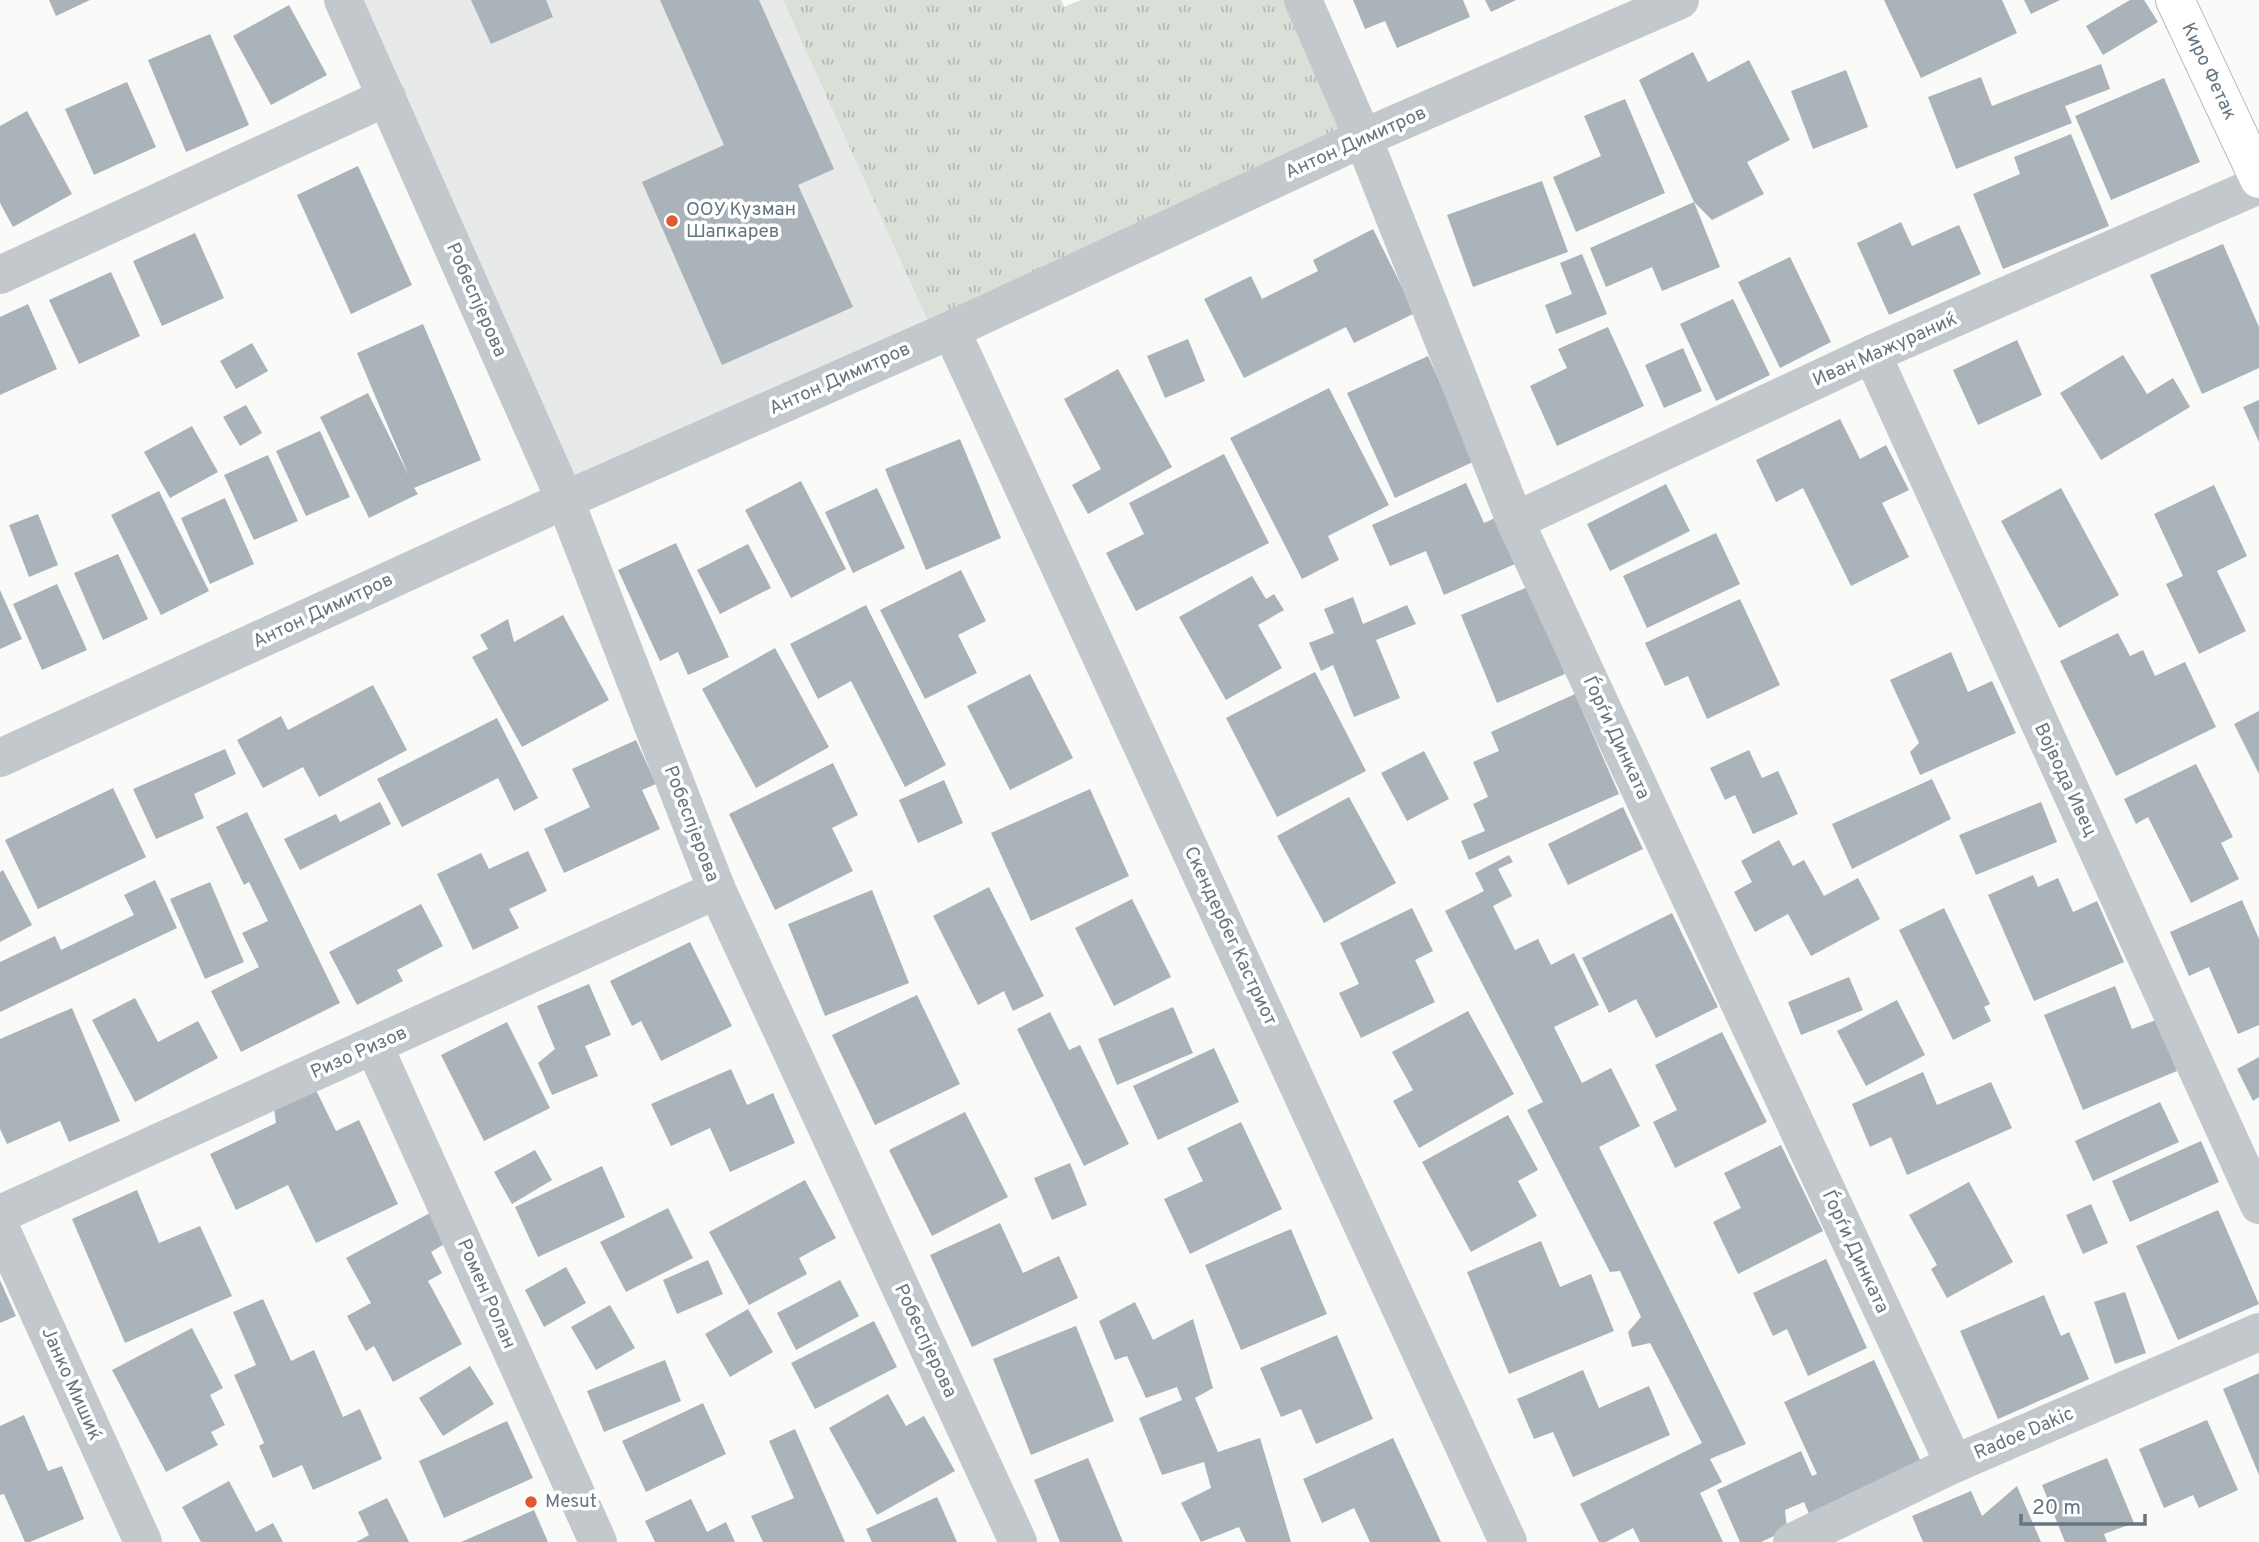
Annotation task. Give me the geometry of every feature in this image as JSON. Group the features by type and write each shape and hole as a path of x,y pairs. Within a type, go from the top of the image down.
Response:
{"main road":[{"name":"Киро Фетак","path":"2175,0 2259,179"}],"street":[{"name":"Робеспјерова","path":"344,0 565,500 717,890 1018,1542"},
{"name":"Ѓорѓи Динката","path":"1303,0 1363,138 1515,521 1954,1464"},
{"name":"Антон Димитров","path":"0,758 565,500 951,330 1363,138 1680,0"},
{"path":"0,275 387,97"},
{"name":"Иван Мажураниќ","path":"1515,521 1871,355 2259,185"},
{"name":"Скендербег Кастриот","path":"951,330 1508,1542"},
{"name":"Војвода Ивец","path":"1871,355 2259,1205"},
{"name":"Ризо Ризов","path":"0,1214 717,890"},
{"name":"Ромен Ролан","path":"374,1046 598,1542"},
{"name":"Јанко Мишиќ","path":"0,1227 143,1542"},
{"name":"Radoe Dakic","path":"1793,1542 1954,1464 2259,1332"}],"shaded area":[{"name":"ООУ Кузман Шапкарев","path":"363,0 783,0 930,326 577,486"}],"green space":[{"path":"783,0 1061,0 1064,7 1081,0 1303,0 1363,138 930,326"}],"building":[{"path":"49,0 90,0 56,16"},
{"path":"471,0 546,0 553,17 491,44"},
{"path":"660,0 759,0 834,169 798,185 853,307 722,365 642,182 724,145"},
{"path":"1353,0 1463,0 1470,17 1397,48 1385,21 1365,29"},
{"path":"1485,0 1516,0 1491,12"},
{"path":"1884,0 2002,0 2017,33 1921,78"},
{"path":"2024,0 2060,0 2031,14"},
{"path":"2130,0 2144,0 2158,22 2103,55 2086,26"},
{"path":"289,5 327,75 271,105 233,36"},
{"path":"210,34 249,125 186,152 148,60"},
{"path":"1693,52 1708,82 1749,60 1790,140 1747,162 1764,194 1712,220 1694,202 1639,80"},
{"path":"2101,64 2110,89 2065,106 2072,123 1956,169 1928,97 1981,77 1992,106"},
{"path":"1846,70 1868,127 1813,149 1791,91"},
{"path":"2164,78 2200,162 2111,200 2075,116"},
{"path":"127,82 156,147 94,175 65,109"},
{"path":"1625,99 1665,193 1576,232 1553,177 1601,156 1584,116"},
{"path":"27,111 72,194 13,227 0,203 0,126"},
{"path":"2071,134 2109,226 2003,269 1973,194 2020,174 2014,157"},
{"path":"358,166 412,285 351,314 297,195"},
{"path":"1542,181 1568,252 1473,287 1447,215"},
{"path":"1694,202 1720,267 1662,291 1652,267 1606,287 1590,248"},
{"path":"1901,222 1912,246 1959,225 1981,274 1889,315 1857,243"},
{"path":"1373,229 1415,313 1354,343 1346,327 1244,378 1204,299 1251,276 1262,299 1318,271 1313,260"},
{"path":"195,233 224,298 162,326 133,261"},
{"path":"2223,244 2259,327 2259,368 2202,394 2150,275"},
{"path":"1582,254 1607,314 1556,334 1545,305 1572,294 1560,263"},
{"path":"1790,257 1831,342 1780,368 1738,282"},
{"path":"111,272 140,336 79,364 49,300"},
{"path":"1733,299 1770,375 1716,401 1680,324"},
{"path":"28,304 57,369 0,395 0,317"},
{"path":"423,324 481,460 414,488 418,494 369,518 320,417 368,393 409,476 357,353"},
{"path":"1608,327 1644,406 1557,446 1530,386 1567,368 1558,349"},
{"path":"1188,339 1205,381 1165,398 1147,356"},
{"path":"2017,340 2042,395 1978,425 1953,370"},
{"path":"252,343 268,371 236,389 220,361"},
{"path":"1683,348 1702,391 1664,408 1645,365"},
{"path":"2123,355 2147,394 2173,378 2190,407 2101,460 2060,393"},
{"path":"1428,356 1475,461 1395,498 1347,393"},
{"path":"1118,369 1172,467 1088,514 1072,485 1101,469 1064,399"},
{"path":"1329,388 1389,505 1328,536 1339,560 1302,579 1230,438"},
{"path":"2259,400 2259,442 2243,407"},
{"path":"246,405 262,433 240,446 223,417"},
{"path":"1840,419 1860,459 1886,445 1909,490 1882,503 1909,557 1851,586 1803,488 1776,502 1756,460"},
{"path":"192,426 218,472 170,498 144,452"},
{"path":"320,431 350,497 306,516 276,451"},
{"path":"960,439 1001,538 926,570 885,469"},
{"path":"1224,454 1269,543 1136,611 1106,553 1144,534 1129,503"},
{"path":"268,455 298,521 254,540 224,475"},
{"path":"801,481 846,569 791,598 745,510"},
{"path":"1466,483 1484,523 1495,518 1515,564 1444,595 1426,551 1390,566 1372,525"},
{"path":"1666,484 1690,531 1610,571 1587,524"},
{"path":"2214,485 2247,556 2217,571 2246,631 2199,654 2166,584 2183,576 2154,514"},
{"path":"877,488 905,548 853,573 825,512"},
{"path":"2061,488 2119,595 2059,628 2001,521"},
{"path":"159,491 209,591 161,615 111,515"},
{"path":"225,498 254,564 210,584 181,518"},
{"path":"38,514 58,565 29,577 9,525"},
{"path":"1716,533 1740,584 1647,628 1623,576"},
{"path":"676,543 729,657 688,675 678,652 660,661 618,570"},
{"path":"748,544 771,588 720,614 697,570"},
{"path":"118,554 148,619 103,640 74,573"},
{"path":"961,570 986,621 958,635 977,673 925,699 880,610"},
{"path":"1252,576 1266,599 1274,594 1284,610 1258,625 1282,668 1226,700 1179,617"},
{"path":"57,584 87,650 42,670 13,604"},
{"path":"1530,586 1565,674 1497,703 1461,615"},
{"path":"0,590 22,639 0,649"},
{"path":"1353,597 1363,624 1407,605 1416,624 1376,640 1400,698 1354,717 1333,665 1321,671 1309,643 1334,633 1324,609"},
{"path":"1740,599 1780,685 1707,719 1688,676 1665,686 1645,643"},
{"path":"866,605 946,765 905,787 851,681 818,699 790,644"},
{"path":"563,615 609,700 522,747 472,657 488,649 480,635 508,619 514,642"},
{"path":"2118,633 2130,656 2143,650 2155,676 2185,662 2216,727 2116,776 2060,661"},
{"path":"775,648 829,747 756,788 702,689"},
{"path":"1951,652 1968,692 1992,681 2016,733 1920,775 1910,752 1919,743 1890,680"},
{"path":"1315,672 1366,771 1277,817 1226,718"},
{"path":"1030,674 1073,758 1010,790 967,706"},
{"path":"373,685 407,750 319,797 303,767 263,788 237,740 281,716 288,730"},
{"path":"1575,694 1619,794 1469,860 1461,841 1485,831 1473,804 1488,797 1473,762 1499,751 1491,732"},
{"path":"2259,711 2259,774 2234,724"},
{"path":"497,718 538,798 514,811 498,778 402,827 377,779"},
{"path":"636,740 656,784 642,790 660,829 564,873 544,829 590,807 572,769"},
{"path":"225,749 236,774 194,794 204,818 156,839 133,789"},
{"path":"1749,750 1762,778 1778,771 1798,814 1753,834 1735,795 1725,800 1710,768"},
{"path":"1424,751 1449,799 1407,821 1381,773"},
{"path":"833,763 858,815 832,828 853,871 775,910 729,814"},
{"path":"2196,764 2233,837 2221,843 2239,879 2191,903 2148,817 2136,824 2124,799"},
{"path":"1932,779 1951,819 1852,869 1832,824"},
{"path":"944,780 963,823 918,843 899,800"},
{"path":"113,788 146,857 38,909 5,840"},
{"path":"1090,789 1129,876 1031,921 991,833"},
{"path":"1349,797 1396,883 1324,923 1277,836"},
{"path":"380,802 391,824 300,870 284,839 336,814 340,822"},
{"path":"2041,802 2057,842 1976,875 1959,835"},
{"path":"1623,807 1643,849 1568,885 1548,844"},
{"path":"247,812 340,1003 241,1052 211,991 259,967 242,933 268,921 249,882 244,885 216,827"},
{"path":"1779,840 1793,866 1804,860 1824,896 1858,878 1880,919 1811,956 1788,914 1755,932 1734,892 1752,882 1741,861"},
{"path":"528,851 547,891 509,909 519,928 473,950 437,874 481,853 489,869"},
{"path":"1509,855 1513,862 1498,869 1512,896 1493,906 1515,950 1538,939 1551,965 1574,953 1599,1005 1554,1027 1582,1083 1611,1068 1640,1126 1599,1147 1746,1444 1710,1459 1722,1482 1700,1493 1723,1542 1640,1542 1633,1528 1606,1542 1599,1542 1580,1504 1702,1443 1650,1343 1632,1347 1628,1332 1641,1317 1620,1271 1610,1272 1527,1110 1543,1102 1445,911 1484,891 1475,873"},
{"path":"3,870 32,925 0,942 0,872"},
{"path":"2033,875 2038,887 2058,878 2073,912 2097,901 2124,962 2034,1001 1988,895"},
{"path":"155,880 177,928 0,1012 0,962 55,936 61,950 134,915 124,895"},
{"path":"210,882 244,962 205,979 170,899"},
{"path":"989,887 1044,996 1013,1011 1004,991 978,1005 933,916"},
{"path":"872,890 909,983 825,1016 788,924"},
{"path":"1132,899 1171,977 1114,1006 1075,928"},
{"path":"2242,900 2259,939 2259,1025 2238,1034 2209,967 2189,976 2170,932"},
{"path":"421,904 443,946 397,970 403,981 357,1005 329,952"},
{"path":"1412,908 1433,951 1415,960 1435,1002 1361,1038 1339,993 1359,984 1340,943"},
{"path":"1944,908 1990,1004 1984,1007 1991,1021 1953,1040 1899,930"},
{"path":"1672,913 1718,1007 1656,1038 1636,999 1609,1013 1582,958"},
{"path":"690,942 732,1026 661,1061 641,1021 632,1026 610,981"},
{"path":"1849,977 1863,1010 1801,1035 1788,1002"},
{"path":"589,984 611,1035 585,1046 598,1076 552,1095 538,1063 555,1049 537,1006"},
{"path":"2115,986 2132,1029 2156,1020 2177,1071 2083,1110 2044,1015"},
{"path":"917,995 960,1084 875,1125 832,1035"},
{"path":"135,998 158,1042 198,1021 218,1058 135,1102 92,1020"},
{"path":"1897,1000 1925,1055 1866,1086 1837,1031"},
{"path":"1173,1007 1193,1053 1117,1085 1098,1039"},
{"path":"72,1008 120,1121 69,1142 60,1121 7,1144 0,1129 0,1039"},
{"path":"1468,1011 1514,1094 1419,1148 1393,1101 1413,1090 1392,1052"},
{"path":"1050,1012 1069,1050 1080,1045 1129,1144 1084,1166 1017,1029"},
{"path":"507,1022 550,1108 484,1141 441,1055"},
{"path":"1722,1032 1767,1122 1675,1168 1653,1122 1677,1110 1655,1065"},
{"path":"1214,1048 1239,1102 1158,1140 1133,1086"},
{"path":"2259,1057 2259,1097 2253,1101 2237,1069"},
{"path":"731,1069 747,1105 773,1093 795,1143 730,1172 710,1128 671,1146 651,1104"},
{"path":"1923,1072 1937,1105 1991,1082 2012,1128 1907,1175 1891,1137 1870,1147 1852,1104"},
{"path":"315,1088 336,1131 359,1120 398,1204 316,1243 288,1185 236,1210 210,1154 276,1123 274,1108"},
{"path":"2160,1102 2179,1142 2093,1181 2075,1141"},
{"path":"965,1112 1008,1197 932,1236 889,1150"},
{"path":"1508,1115 1538,1170 1518,1181 1537,1216 1471,1252 1422,1162"},
{"path":"1241,1122 1282,1209 1190,1254 1164,1199 1203,1181 1187,1148"},
{"path":"2201,1141 2219,1182 2130,1222 2112,1181"},
{"path":"1781,1145 1823,1231 1738,1274 1713,1222 1741,1208 1724,1173"},
{"path":"535,1150 552,1180 512,1204 494,1172"},
{"path":"1070,1163 1087,1205 1052,1220 1034,1178"},
{"path":"602,1166 625,1217 538,1257 515,1207"},
{"path":"805,1180 836,1238 799,1258 807,1274 749,1305 709,1232"},
{"path":"1969,1182 2013,1262 1947,1298 1931,1269 1937,1265 1909,1215"},
{"path":"137,1190 159,1243 200,1226 232,1296 125,1343 72,1219"},
{"path":"2091,1204 2108,1243 2083,1254 2066,1215"},
{"path":"668,1208 693,1258 626,1292 600,1242"},
{"path":"2218,1210 2259,1304 2178,1340 2136,1246"},
{"path":"430,1213 446,1243 431,1252 442,1273 428,1281 462,1344 393,1382 374,1346 366,1351 347,1316 371,1303 346,1258"},
{"path":"1000,1223 1023,1273 1059,1256 1078,1298 972,1347 930,1255"},
{"path":"1291,1229 1327,1314 1241,1350 1205,1265"},
{"path":"1541,1241 1560,1287 1591,1274 1614,1331 1509,1374 1467,1272"},
{"path":"1826,1259 1867,1348 1808,1376 1787,1329 1773,1336 1753,1293"},
{"path":"708,1260 723,1294 677,1314 663,1280"},
{"path":"566,1267 586,1303 544,1327 525,1290"},
{"path":"0,1280 16,1316 0,1323"},
{"path":"840,1280 859,1316 796,1350 777,1313"},
{"path":"2125,1292 2146,1353 2115,1364 2094,1302"},
{"path":"2044,1295 2061,1336 2069,1332 2089,1379 1998,1419 1960,1331"},
{"path":"263,1299 291,1361 314,1350 343,1417 360,1409 382,1459 313,1490 302,1465 273,1478 259,1446 264,1443 234,1375 256,1365 233,1312"},
{"path":"1135,1302 1153,1340 1193,1319 1213,1388 1195,1398 1218,1452 1260,1438 1291,1542 1246,1542 1239,1527 1201,1542 1181,1503 1211,1488 1204,1462 1162,1475 1139,1418 1182,1400 1177,1387 1146,1398 1127,1356 1115,1360 1099,1321"},
{"path":"610,1305 635,1348 596,1370 571,1327"},
{"path":"748,1309 773,1352 730,1377 705,1334"},
{"path":"874,1321 897,1367 815,1409 791,1363"},
{"path":"1076,1326 1114,1421 1031,1455 993,1359"},
{"path":"192,1328 223,1388 210,1395 225,1425 211,1432 218,1445 166,1472 112,1370"},
{"path":"1337,1335 1373,1419 1316,1444 1301,1409 1281,1417 1260,1368"},
{"path":"665,1360 681,1401 604,1432 587,1391"},
{"path":"1874,1360 1922,1464 1810,1516 1804,1502 1785,1510 1787,1530 1761,1542 1740,1542 1717,1490 1801,1451 1812,1476 1817,1474 1784,1402"},
{"path":"470,1366 494,1404 443,1436 419,1398"},
{"path":"1583,1370 1599,1408 1649,1386 1670,1435 1573,1477 1553,1432 1534,1439 1517,1399"},
{"path":"2259,1373 2259,1475 2223,1389"},
{"path":"888,1394 906,1426 924,1416 955,1471 877,1515 829,1428"},
{"path":"703,1403 726,1454 646,1492 622,1441"},
{"path":"24,1415 48,1471 62,1466 84,1519 30,1542 25,1542 4,1494 0,1495 0,1426"},
{"path":"2207,1420 2238,1490 2199,1508 2193,1495 2164,1508 2139,1449"},
{"path":"507,1421 533,1478 444,1518 419,1461"},
{"path":"795,1429 845,1542 763,1542 751,1516 794,1498 769,1441"},
{"path":"1393,1438 1441,1542 1370,1542 1354,1508 1322,1523 1303,1479"},
{"path":"1088,1458 1123,1542 1060,1542 1034,1480"},
{"path":"2107,1458 2134,1523 2104,1534 2107,1542 2065,1542 2042,1485"},
{"path":"229,1481 256,1532 273,1523 283,1542 201,1542 182,1507"},
{"path":"2017,1486 2041,1542 1923,1542 1912,1516 1971,1491 1982,1516"},
{"path":"937,1497 957,1542 872,1542 866,1529"},
{"path":"387,1498 409,1542 356,1542 369,1535 358,1512"},
{"path":"691,1499 707,1532 726,1522 735,1542 655,1542 645,1521"},
{"path":"534,1510 548,1542 461,1542"}],"place":[{"name":"ООУ Кузман Шапкарев","path":"672,221"},
{"name":"Mesut","path":"531,1502"}]}
